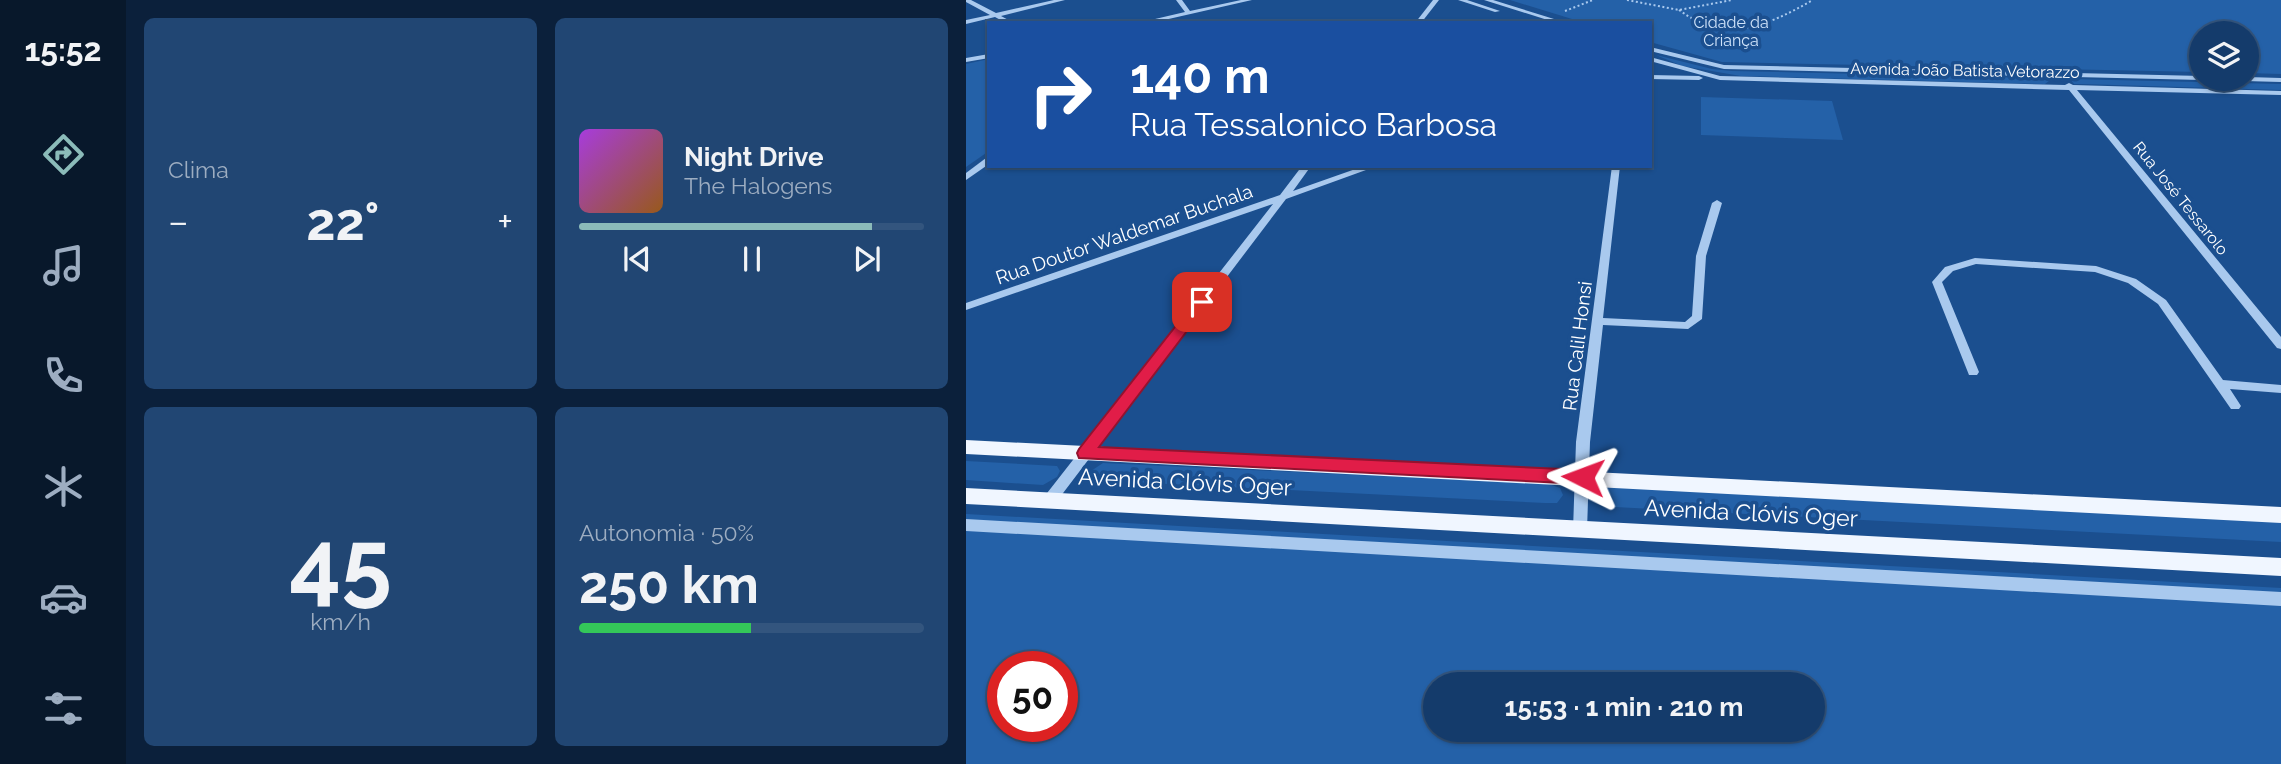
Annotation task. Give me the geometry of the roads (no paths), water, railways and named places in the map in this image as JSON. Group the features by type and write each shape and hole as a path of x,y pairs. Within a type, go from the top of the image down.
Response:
{"main road":[{"name":"Avenida Clóvis Oger","path":"966,447 2281,515"},
{"name":"Avenida Clóvis Oger","path":"966,496 2281,567"}],"street":[{"path":"969,0 1008,21"},
{"path":"966,22 1062,0"},
{"path":"1179,0 1189,15 1184,21"},
{"path":"1150,21 1249,0"},
{"path":"1420,21 1436,0"},
{"path":"1461,0 1528,21"},
{"path":"1487,0 1558,21"},
{"name":"Avenida João Batista Vetorazzo","path":"1652,49 1724,67 2189,78"},
{"path":"966,61 987,56"},
{"name":"Avenida João Batista Vetorazzo","path":"1652,60 1720,78 2281,93"},
{"name":"Rua José Tessarolo","path":"2053,74 2071,87 2281,345"},
{"path":"1652,77 1720,78"},
{"path":"2259,79 2281,80"},
{"path":"966,177 987,161"},
{"path":"1049,501 1305,168"},
{"name":"Rua Doutor Waldemar Buchala","path":"966,307 1367,168"},
{"name":"Rua Calil Honsi","path":"1580,530 1583,442 1616,168"},
{"path":"1598,321 1688,326 1693,323 1698,317 1701,256 1717,203"},
{"path":"1973,372 1937,282 1949,269 1975,261 2096,269 2132,281 2162,302 2235,406"},
{"path":"2219,384 2281,389"},
{"path":"966,525 2281,599"}],"park label":[{"name":"Cidade da Criança","path":"1731,31"}]}
